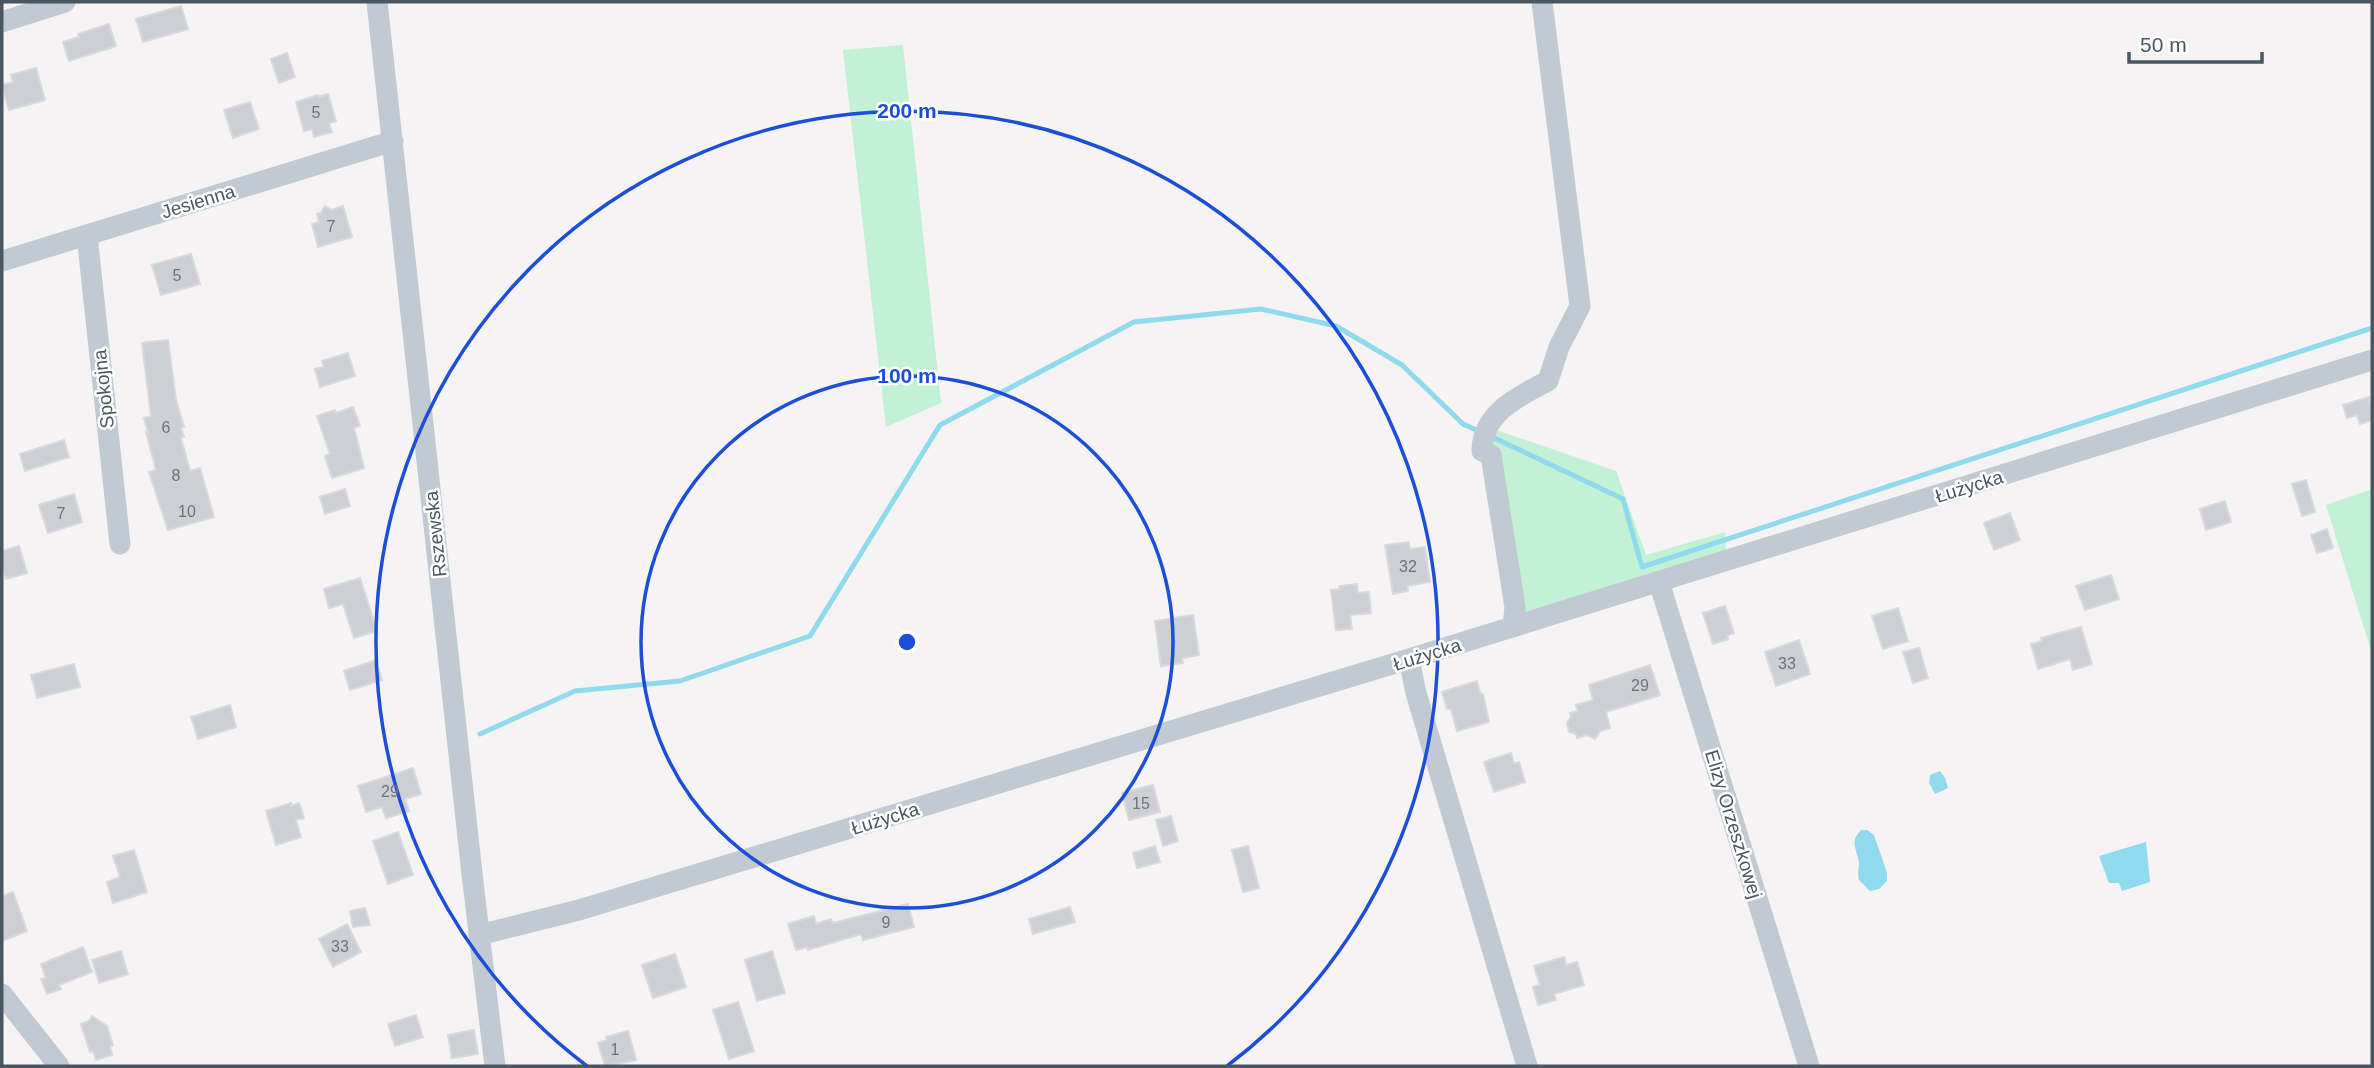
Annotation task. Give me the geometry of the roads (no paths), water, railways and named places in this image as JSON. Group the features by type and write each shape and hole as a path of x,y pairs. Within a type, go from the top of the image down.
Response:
{"street":[{"path":"2,22 65,2"},
{"name":"Rszewska","path":"377,2 495,1066"},
{"path":"1513,627 1515,607 1491,454 1482,451 1482,439 1499,411 1513,399 1548,381 1559,347 1580,306 1542,2"},
{"name":"Jesienna","path":"2,261 393,141"},
{"name":"Spokojna","path":"87,235 120,544"},
{"name":"Łużycka","path":"479,935 579,910 1409,659 2372,360"},
{"name":"Elizy Orzeszkowej","path":"1659,582 1809,1066"},
{"path":"1409,659 1416,693 1527,1066"},
{"path":"2,994 59,1066"}],"water":[{"path":"1940,771 1948,788 1935,794 1929,783 1930,775"},
{"path":"1861,830 1867,830 1874,835 1887,873 1887,881 1879,889 1870,891 1859,880 1855,839"},
{"path":"2146,842 2150,882 2122,891 2119,883 2109,883 2099,856"}],"waterway":[{"path":"480,734 575,691 680,681 810,636 940,425 1134,322 1261,309 1336,326 1402,365 1463,424 1481,432"},
{"path":"1490,436 1623,499 1642,567 2372,328"}]}
